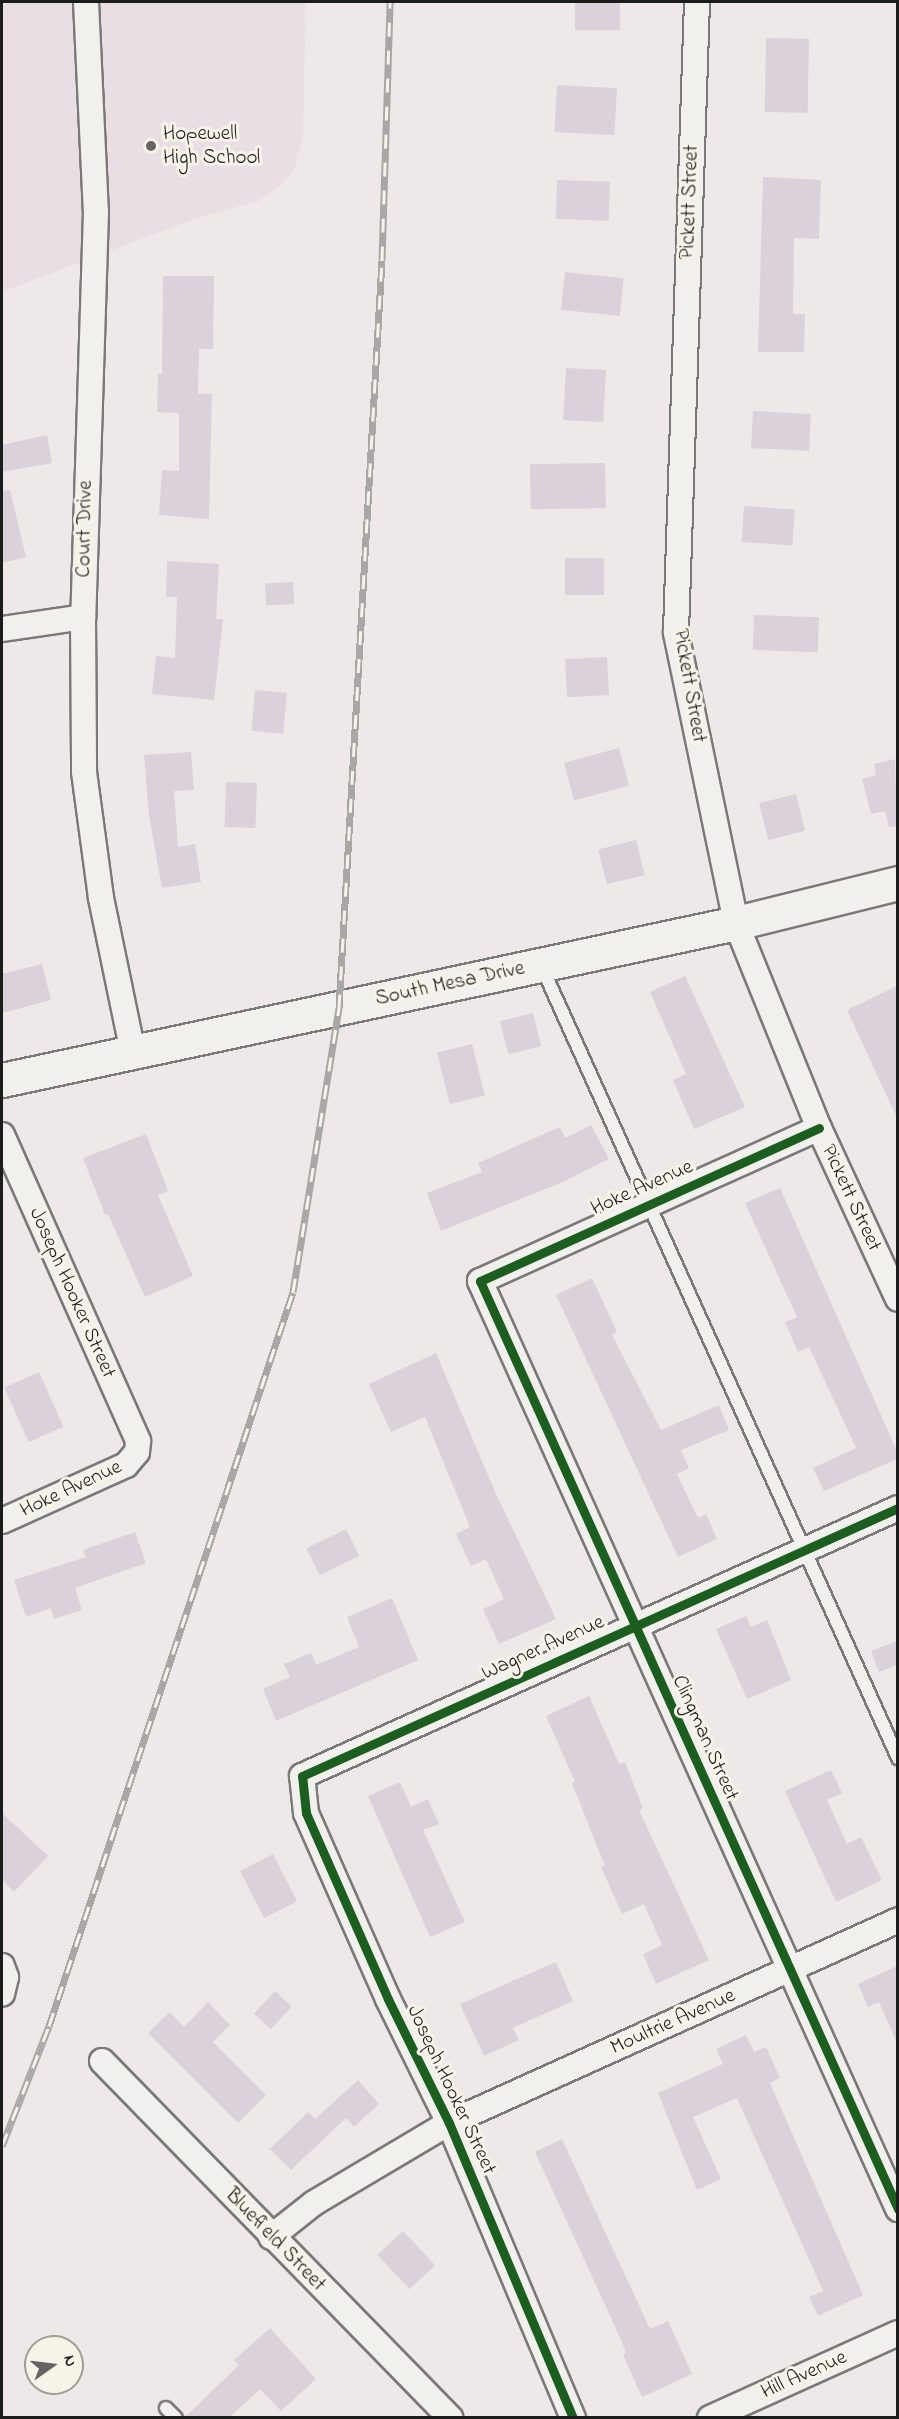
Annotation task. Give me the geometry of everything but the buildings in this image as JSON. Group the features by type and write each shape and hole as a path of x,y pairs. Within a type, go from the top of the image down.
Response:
{"main road":[{"name":"South Mesa Drive","path":"2,1080 736,923 897,883"}],"street":[{"name":"Court Drive","path":"86,2 96,212 83,617 84,772 101,898 133,1052"},
{"name":"Pickett Street","path":"697,2 676,633 736,923 819,1128 897,1299"},
{"path":"2,629 83,617"},
{"name":"Hoke Avenue","path":"480,1281 819,1128"},
{"name":"Joseph Hooker Street","path":"2,1135 138,1441 137,1452"},
{"name":"Clingman Street","path":"480,1281 897,2209"},
{"name":"Hoke Avenue","path":"2,1521 126,1465 137,1452"},
{"name":"Wagner Avenue","path":"302,1776 897,1508"},
{"name":"Joseph Hooker Street","path":"302,1776 306,1813 388,1999 449,2123 573,2418"},
{"name":"Moultrie Avenue","path":"271,2237 314,2203 449,2123 897,1920"},
{"path":"2,1966 6,1977 2,1994"},
{"name":"Bluefield Street","path":"102,2061 271,2237 450,2418"},
{"name":"Hill Avenue","path":"710,2418 897,2333"}],"lane":[{"path":"540,964 897,1758"},
{"path":"166,2408 176,2418"}],"shaded area":[{"name":"Hopewell High School","path":"2,2 306,2 303,135 294,170 279,187 259,201 194,219 2,292"}],"railway":[{"path":"2,2146 49,2026 293,1292 339,1008 382,260 390,2"}],"cycle path":[{"path":"819,1128 480,1281 898,2209"},
{"path":"573,2418 449,2123 388,1999 306,1813 302,1776 898,1508"}],"place":[{"name":"Hopewell High School","path":"151,146"}]}
